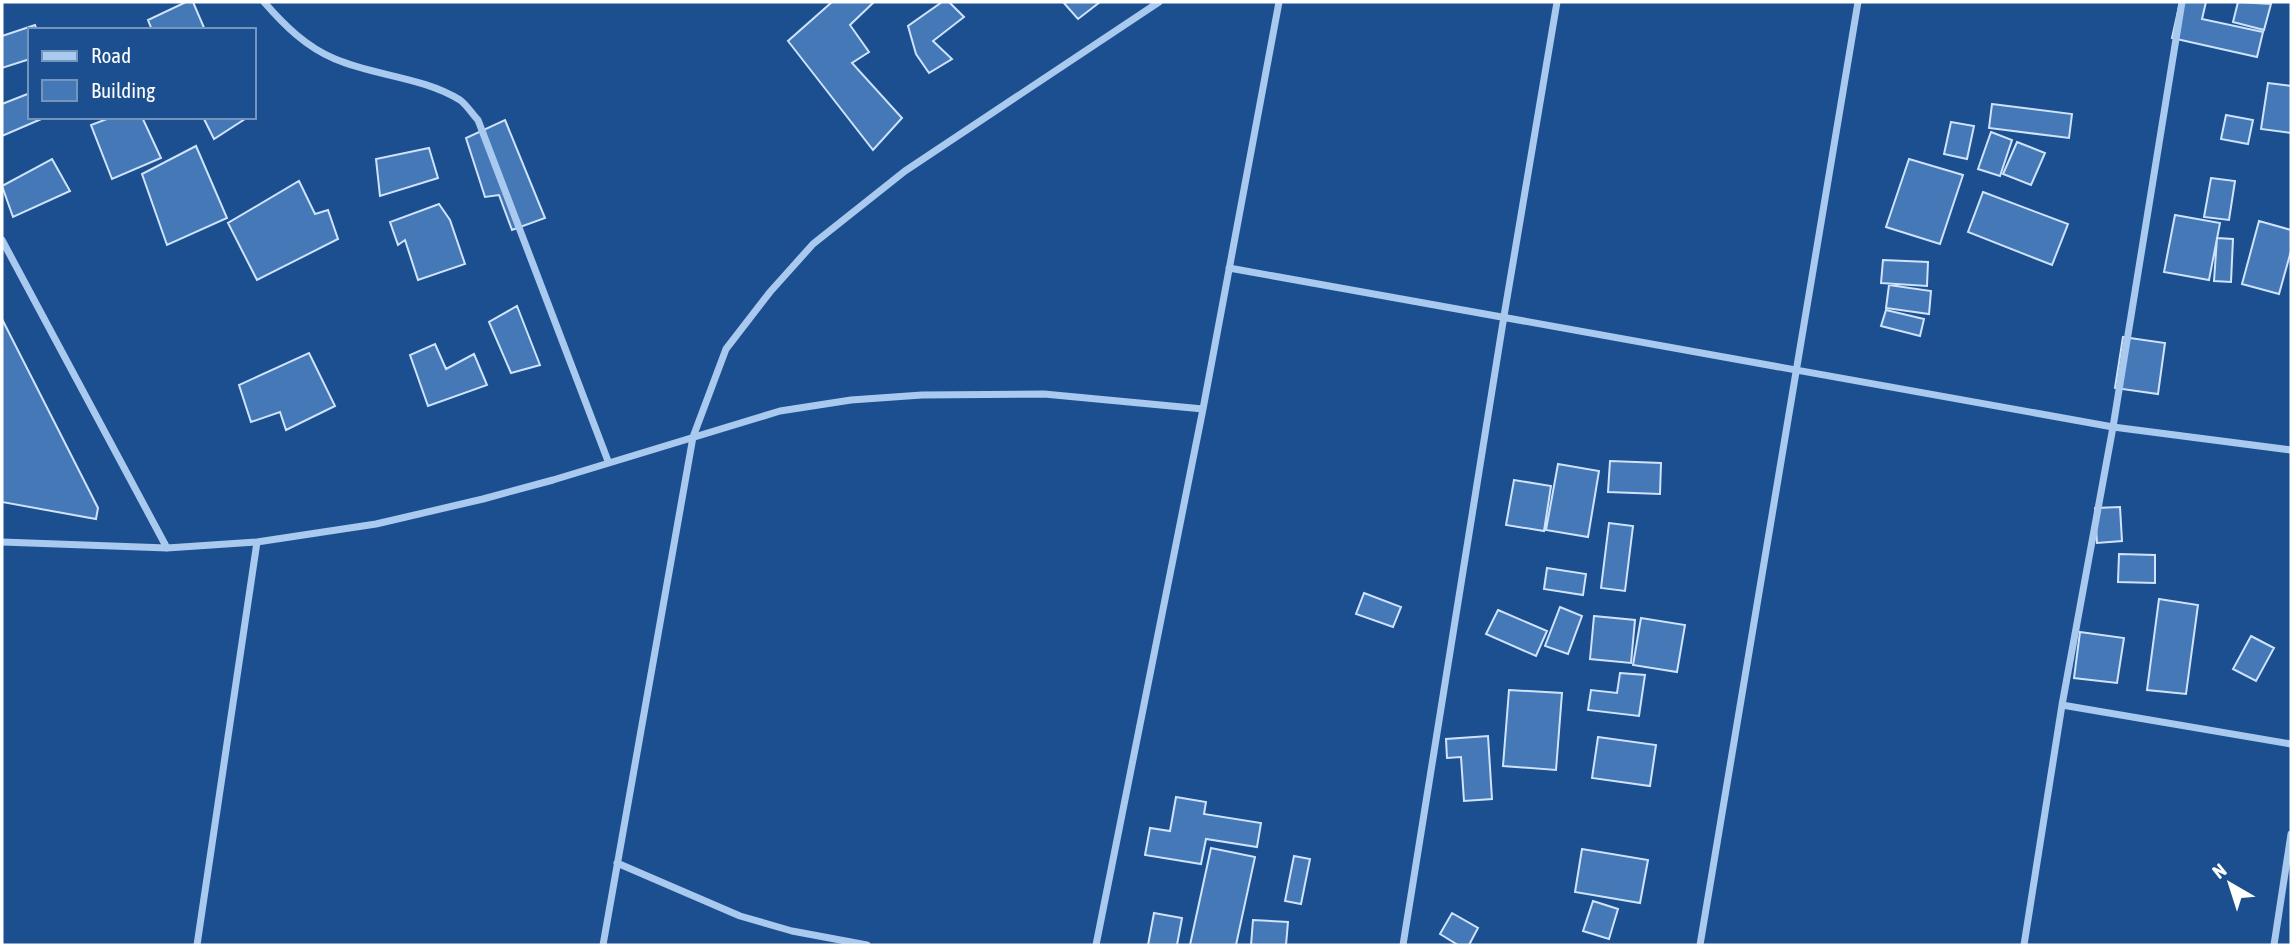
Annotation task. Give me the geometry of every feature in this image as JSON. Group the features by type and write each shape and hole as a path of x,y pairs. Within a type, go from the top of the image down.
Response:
{"street":[{"path":"264,2 284,25 312,47 336,60 443,92 463,102 478,120 608,461"},
{"path":"603,945 693,437 726,349 770,292 813,244 905,171 1159,2"},
{"path":"1096,945 1203,409 1279,2"},
{"path":"1403,945 1557,2"},
{"path":"1700,945 1858,2"},
{"path":"2024,945 2062,705 2113,428 2182,2"},
{"path":"2,240 167,548"},
{"path":"1229,268 2113,428 2291,450"},
{"path":"2,542 167,548 257,542 390,521 483,499 779,411 851,400 922,395 1044,394 1203,409"},
{"path":"197,945 257,542"},
{"path":"2062,705 2291,744"},
{"path":"2274,945 2291,834"},
{"path":"617,863 740,916 792,931 867,945"}],"building":[{"path":"186,2 193,2 204,28 151,28 148,20"},
{"path":"832,2 874,2 850,25 869,52 852,63 902,118 873,150 788,41"},
{"path":"942,2 949,2 964,17 933,41 952,59 929,73 916,54 908,26"},
{"path":"1063,2 1100,2 1078,19"},
{"path":"2180,2 2206,2 2202,19 2263,32 2257,57 2172,38"},
{"path":"2238,2 2271,4 2264,30 2233,22"},
{"path":"35,25 36,28 28,28 28,60 2,68 2,36"},
{"path":"2268,83 2291,86 2291,133 2261,129"},
{"path":"28,94 28,119 41,119 2,136 2,104"},
{"path":"1992,104 2072,114 2069,138 1989,128"},
{"path":"2226,115 2253,120 2248,144 2221,139"},
{"path":"107,119 143,119 161,158 112,179 91,125"},
{"path":"204,119 245,119 214,139"},
{"path":"505,120 545,218 512,230 499,195 485,197 466,138"},
{"path":"1951,122 1974,126 1967,159 1944,154"},
{"path":"1991,132 2012,140 2000,176 1978,169"},
{"path":"2017,142 2045,153 2031,185 2003,174"},
{"path":"196,146 227,218 167,245 142,174"},
{"path":"429,148 438,178 380,196 376,159"},
{"path":"52,159 70,191 13,217 2,186"},
{"path":"1909,159 1963,175 1940,244 1886,227"},
{"path":"2211,178 2235,181 2229,220 2204,217"},
{"path":"299,181 315,214 328,210 338,239 257,280 228,223"},
{"path":"1983,192 2068,224 2052,265 1968,232"},
{"path":"439,204 450,220 465,264 418,280 405,240 398,245 390,222"},
{"path":"2175,215 2220,223 2209,280 2164,272"},
{"path":"2259,221 2291,230 2291,251 2279,294 2242,284"},
{"path":"2217,238 2233,239 2231,282 2214,281"},
{"path":"1883,260 1928,262 1927,286 1881,283"},
{"path":"1889,285 1931,291 1929,314 1886,308"},
{"path":"517,306 540,365 511,373 489,322"},
{"path":"1886,310 1924,319 1920,336 1881,326"},
{"path":"2,319 98,508 96,519 2,502"},
{"path":"2123,337 2165,343 2158,394 2115,388"},
{"path":"435,344 446,369 474,354 487,385 428,406 410,355"},
{"path":"309,353 335,406 286,430 280,412 251,422 239,385"},
{"path":"1610,461 1661,463 1660,494 1608,492"},
{"path":"1558,464 1599,471 1588,537 1546,530"},
{"path":"1514,480 1551,486 1544,531 1506,525"},
{"path":"2120,507 2122,541 2097,543 2095,508"},
{"path":"1609,523 1633,526 1625,591 1601,588"},
{"path":"2119,554 2155,555 2155,583 2118,582"},
{"path":"1547,568 1586,574 1583,595 1544,589"},
{"path":"1364,593 1401,607 1393,627 1356,614"},
{"path":"2159,599 2198,605 2186,694 2147,690"},
{"path":"1560,607 1582,616 1568,654 1545,646"},
{"path":"1498,610 1547,631 1536,656 1486,634"},
{"path":"1594,616 1635,620 1631,663 1590,659"},
{"path":"1641,618 1685,625 1677,672 1633,665"},
{"path":"2080,632 2124,638 2117,683 2074,678"},
{"path":"2251,636 2274,648 2256,681 2233,669"},
{"path":"1620,673 1645,675 1639,716 1588,710 1591,690 1617,693"},
{"path":"1509,690 1562,693 1556,770 1503,766"},
{"path":"1488,736 1492,799 1464,801 1461,757 1447,758 1446,739"},
{"path":"1598,737 1656,745 1650,786 1592,778"},
{"path":"1176,797 1206,802 1204,814 1261,823 1257,847 1206,839 1201,864 1145,855 1150,828 1170,831"},
{"path":"1211,848 1255,857 1236,945 1190,945"},
{"path":"1582,849 1648,860 1640,903 1575,892"},
{"path":"1294,856 1310,859 1301,904 1285,901"},
{"path":"1593,901 1618,909 1609,939 1583,931"},
{"path":"1154,913 1182,918 1177,945 1148,945"},
{"path":"1452,913 1478,928 1469,945 1458,945 1440,934"},
{"path":"1253,920 1288,922 1286,945 1251,945"}]}
